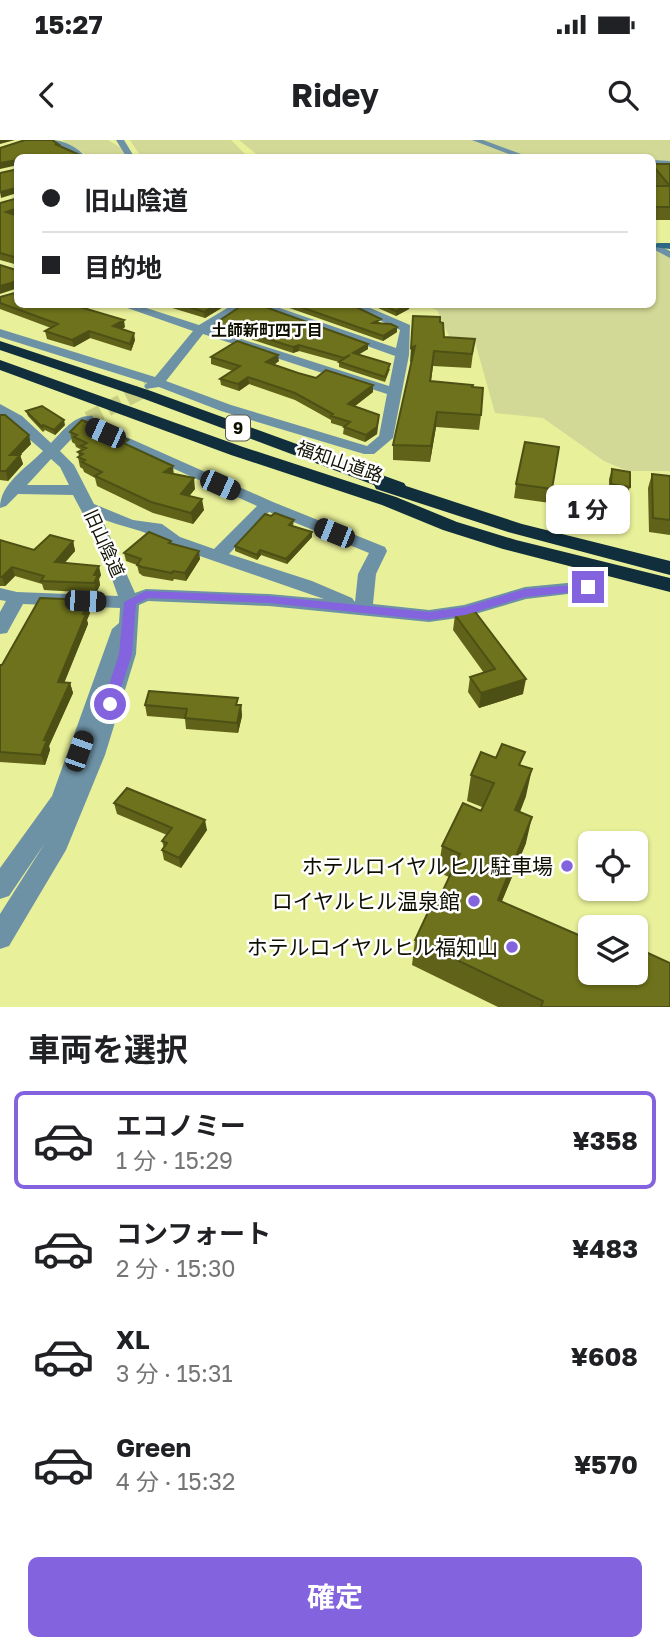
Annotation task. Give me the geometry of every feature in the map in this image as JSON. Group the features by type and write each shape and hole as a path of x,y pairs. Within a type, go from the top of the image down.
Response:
{"highway":[{"name":"9","path":"0,345 145,394 474,516"},
{"name":"福知山道路","path":"0,354 41,374 237,450 389,501 450,526 601,569 670,585"},
{"name":"福知山道路","path":"0,365 41,374 474,516 670,568"},
{"name":"9","path":"0,374 82,401 213,452 407,517 450,526"}],"street":[{"path":"54,140 79,154"},
{"path":"476,140 516,154"},
{"path":"64,154 75,150"},
{"path":"133,308 395,392"},
{"path":"153,385 200,330 236,308"},
{"path":"267,308 402,355"},
{"path":"0,333 153,385 369,451 386,438 406,328 359,308"},
{"name":"旧山陰道","path":"0,408 66,465 90,508 130,602 126,654 94,755 58,843 0,937"},
{"path":"0,503 8,489 54,452 85,420 267,505 379,551 367,575 363,609"},
{"path":"8,489 81,490"},
{"path":"217,555 267,505"},
{"path":"90,508 129,524 156,528 174,541 306,585 363,609"},
{"path":"0,628 9,596 130,602 146,594 269,600 429,616 465,611 525,593 595,586 601,569"},
{"path":"3,880 62,800 130,602"}],"green space":[{"path":"62,140 108,140 128,154 85,154"},
{"path":"130,140 231,140 245,154 139,154"},
{"path":"239,140 670,140 670,162 656,162 656,154 256,154"},
{"path":"656,249 670,258 670,471 628,471 604,461 543,418 495,413 475,342 449,336 437,310 431,308 656,308"}],"building":[{"path":"25,140 52,140 78,154 14,154 14,161 0,163 0,148"},
{"path":"656,164 670,164 670,186 656,170"},
{"path":"14,170 14,188 0,192 0,173"},
{"path":"656,186 670,186 670,207 656,207"},
{"path":"14,199 14,209 6,212 14,215 14,257 0,253 0,203"},
{"path":"0,265 14,269 14,282 0,286"},
{"path":"14,293 14,308 84,308 124,320 113,326 134,333 130,344 89,331 72,340 45,331 58,324 0,303 0,297"},
{"path":"192,308 210,308 204,312"},
{"path":"238,308 268,308 368,344 353,353 390,364 385,377 339,362 350,355 344,358 299,345 293,347 216,323"},
{"path":"303,308 358,308 381,319 373,323 397,327 383,336"},
{"path":"413,316 440,317 444,337 475,339 472,354 434,351 430,381 483,388 481,415 437,412 431,446 393,445 415,346 411,348"},
{"path":"237,341 278,355 266,362 298,373 316,378 326,370 373,385 348,404 379,415 377,427 366,435 344,427 350,422 331,416 333,414 295,393 248,377 238,384 220,379 240,366 211,357"},
{"path":"42,406 64,420 54,430 43,425 42,427 26,411"},
{"path":"0,415 5,415 29,435 10,455 20,455 6,471 0,471"},
{"path":"82,420 128,440 123,443 173,466 164,472 194,478 181,494 202,499 191,513 151,502 95,476 102,472 82,462 85,460 78,457 83,454 78,452 86,448 81,446 87,443 70,432"},
{"path":"525,442 559,447 552,489 516,484"},
{"path":"612,469 630,472 630,487 611,484"},
{"path":"652,474 670,476 670,520 653,518"},
{"path":"275,513 294,520 289,525 312,532 286,559 260,550 257,555 235,546 265,514 271,516"},
{"path":"149,532 171,541 169,543 199,551 185,573 142,567 137,565 141,559 124,553"},
{"path":"50,535 73,541 55,562 99,566 94,575 98,575 94,583 41,581 44,576 12,567 0,577 0,540 34,550"},
{"path":"40,598 86,600 84,604 88,604 58,682 70,683 44,740 47,740 41,755 0,752 0,665"},
{"path":"473,609 526,679 481,693 470,677 495,669 455,615"},
{"path":"149,691 238,698 236,705 241,705 237,723 185,718 187,709 145,705"},
{"path":"502,744 525,752 519,765 532,769 515,810 532,817 498,900 578,935 578,985 648,985 648,953 670,963 670,1007 541,1007 543,1001 415,940 435,897 439,899 460,854 442,846 463,803 481,811 494,783 471,775 481,752 496,758"},
{"path":"127,788 205,820 179,858 162,850 167,843 162,841 172,828 114,803"}],"tunnel":[{"path":"88,419 148,388"}],"place":[{"name":"ホテルロイヤルヒル駐車場","path":"567,866"},
{"name":"ロイヤルヒル温泉館","path":"474,901"},
{"name":"ホテルロイヤルヒル福知山","path":"512,947"}],"district":[{"name":"土師新町四丁目","path":"267,330"}],"route":[{"path":"110,704 126,654 130,602 146,594 269,600 429,616 465,611 525,593 588,587"}]}
